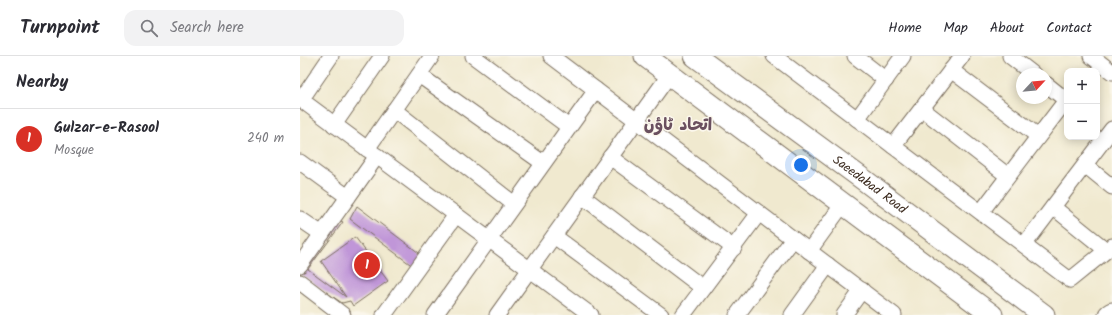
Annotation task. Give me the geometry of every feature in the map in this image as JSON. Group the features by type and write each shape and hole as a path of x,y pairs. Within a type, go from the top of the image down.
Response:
{"street":[{"path":"331,56 300,99 590,315"},
{"path":"334,125 382,56"},
{"path":"300,265 348,197 394,110 432,56"},
{"path":"473,56 569,127"},
{"path":"550,56 894,315"},
{"path":"645,56 992,315"},
{"name":"Saeedabad Road","path":"695,56 1044,315"},
{"path":"774,56 1070,280 1109,248 1053,207"},
{"path":"855,56 886,80"},
{"path":"857,119 903,56"},
{"path":"893,146 962,56"},
{"path":"1010,56 1025,68"},
{"path":"1092,62 1112,72"},
{"path":"951,70 1038,136"},
{"path":"497,315 670,74"},
{"path":"419,75 543,163"},
{"path":"1052,88 1064,97"},
{"path":"435,315 596,90"},
{"path":"981,212 1064,103"},
{"path":"922,109 1008,176"},
{"path":"394,110 514,204"},
{"path":"1024,245 1112,129"},
{"path":"610,157 734,248"},
{"path":"300,162 348,197"},
{"path":"1085,165 1112,187"},
{"path":"582,196 703,288"},
{"path":"809,251 843,204"},
{"path":"683,315 759,213"},
{"path":"384,315 456,215"},
{"path":"300,219 322,234"},
{"path":"554,236 661,315"},
{"path":"737,315 793,239"},
{"path":"792,315 828,265"},
{"path":"300,282 343,315"},
{"path":"844,315 862,290"}],"building":[{"path":"357,206 423,256 414,267 350,219"},
{"path":"337,219 343,222 308,269 346,297 321,261 355,237 388,281 353,306 350,301 342,303 300,274 300,271"}],"place":[{"name":"Gulzar-e-Rasool","path":"367,265"}],"district":[{"name":"اتحاد ٹاؤن","path":"678,125"}]}
